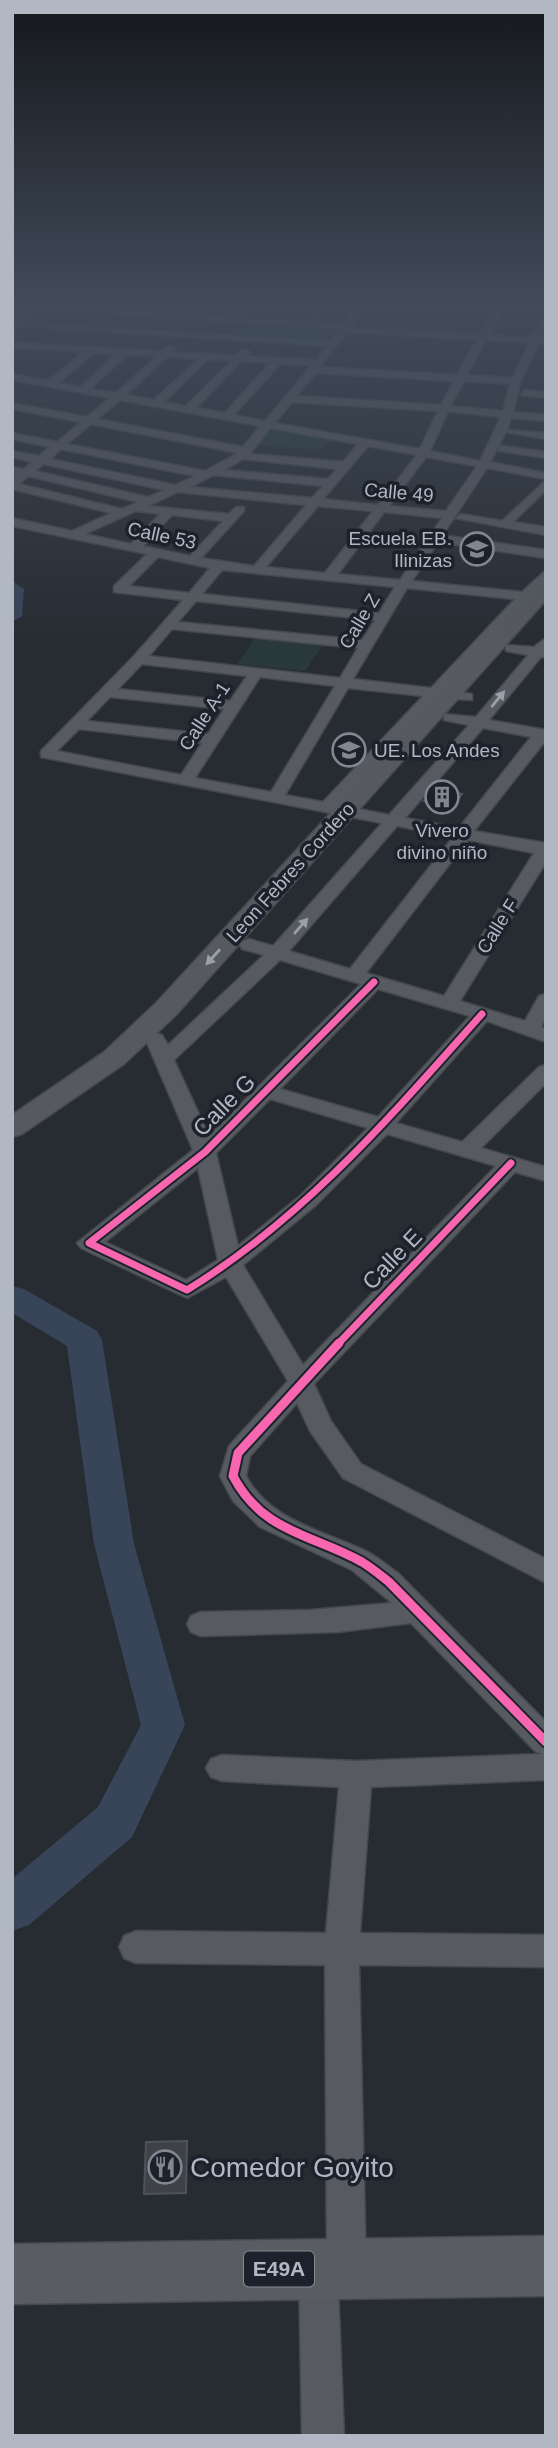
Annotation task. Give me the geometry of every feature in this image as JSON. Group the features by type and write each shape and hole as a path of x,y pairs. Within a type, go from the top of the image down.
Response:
{"main road":[{"name":"E49A","path":"12,2274 546,2266"}],"street":[{"path":"76,418 246,452 346,466"},
{"path":"12,485 93,418"},
{"path":"234,418 336,437 365,439 546,476"},
{"path":"73,535 230,463 246,452 274,418"},
{"path":"330,575 424,453 439,418"},
{"name":"Calle Z","path":"490,465 511,418"},
{"name":"Calle Z","path":"281,798 410,587 503,449 511,432 512,418"},
{"path":"315,433 322,423"},
{"path":"63,429 89,435"},
{"path":"511,432 546,436"},
{"path":"12,436 211,474 330,483"},
{"path":"245,436 258,438"},
{"path":"246,452 317,453 323,452 336,437"},
{"path":"257,570 346,466 365,439"},
{"path":"503,449 546,455"},
{"name":"Calle 49","path":"12,453 178,489 380,508 546,531"},
{"path":"204,458 230,463"},
{"path":"12,470 151,501"},
{"path":"505,524 546,483"},
{"path":"12,485 129,510 232,518"},
{"path":"192,561 251,496"},
{"path":"133,549 169,512"},
{"name":"Calle Z","path":"351,682 366,645 383,617 448,540 456,517"},
{"path":"73,519 97,525"},
{"name":"Calle 53","path":"12,522 219,566 306,576 330,575 532,605"},
{"path":"448,540 546,554"},
{"path":"154,554 119,589 383,617"},
{"path":"219,566 139,659 47,754 545,849"},
{"path":"532,605 546,574"},
{"name":"Calle 53","path":"306,576 316,580 410,587"},
{"name":"Leon Febres Cordero","path":"497,645 532,605"},
{"name":"Leon Febres Cordero","path":"12,1128 114,1058 153,1044 166,1009 532,605"},
{"path":"170,625 366,645"},
{"path":"222,668 248,633"},
{"path":"497,645 543,649"},
{"path":"543,649 277,953 153,1044 205,1152 231,1266 301,1382 319,1424 352,1471 546,1572"},
{"path":"139,659 351,682 479,723 544,734"},
{"name":"Calle A-1","path":"184,782 257,671"},
{"path":"108,692 234,706"},
{"name":"Leon Febres Cordero","path":"12,1146 128,1064 184,1014 249,945 346,810 435,711"},
{"path":"76,724 212,740"},
{"name":"Calle G","path":"231,1266 187,1290 89,1243 205,1152 266,1091 364,979 464,834 544,734"},
{"name":"Calle F","path":"449,1003 545,849"},
{"path":"249,945 449,1003 538,1033 546,1000"},
{"path":"231,1266 356,1154 482,1014"},
{"path":"465,1151 546,1071"},
{"path":"266,1091 380,1127 546,1174"},
{"name":"Calle E","path":"511,1163 301,1382 238,1453 233,1476 248,1502 265,1517 293,1533 360,1561 419,1610 546,1742"},
{"path":"201,1624 307,1623 386,1616 419,1610"},
{"path":"222,1768 356,1774 546,1767"},
{"path":"323,2436 333,2270 342,1949 356,1774"},
{"path":"136,1947 546,1951"}],"shaded area":[{"path":"272,427 333,438 321,450 256,445"},
{"path":"257,635 325,642 305,671 237,664"}],"building":[{"name":"Vivero divino niño","path":"434,789 462,794 453,806 424,801"},
{"name":"Comedor Goyito","path":"187,2141 186,2193 144,2194 146,2142"}],"waterway":[{"path":"12,587 15,589 12,616"},
{"path":"12,1297 84,1340 114,1544 163,1725 115,1822 12,1909"}],"cycle path":[{"path":"374,982 205,1152 89,1243 187,1290 229,1264 308,1201 381,1127 482,1014"},
{"path":"511,1163 301,1382 238,1453 233,1476 242,1494 269,1519 362,1562 389,1582 546,1742"}],"place":[{"name":"Escuela EB. Ilinizas","path":"477,549"},
{"name":"UE. Los Andes","path":"349,750"},
{"name":"Vivero divino niño","path":"442,797"},
{"name":"Comedor Goyito","path":"165,2167"}]}
